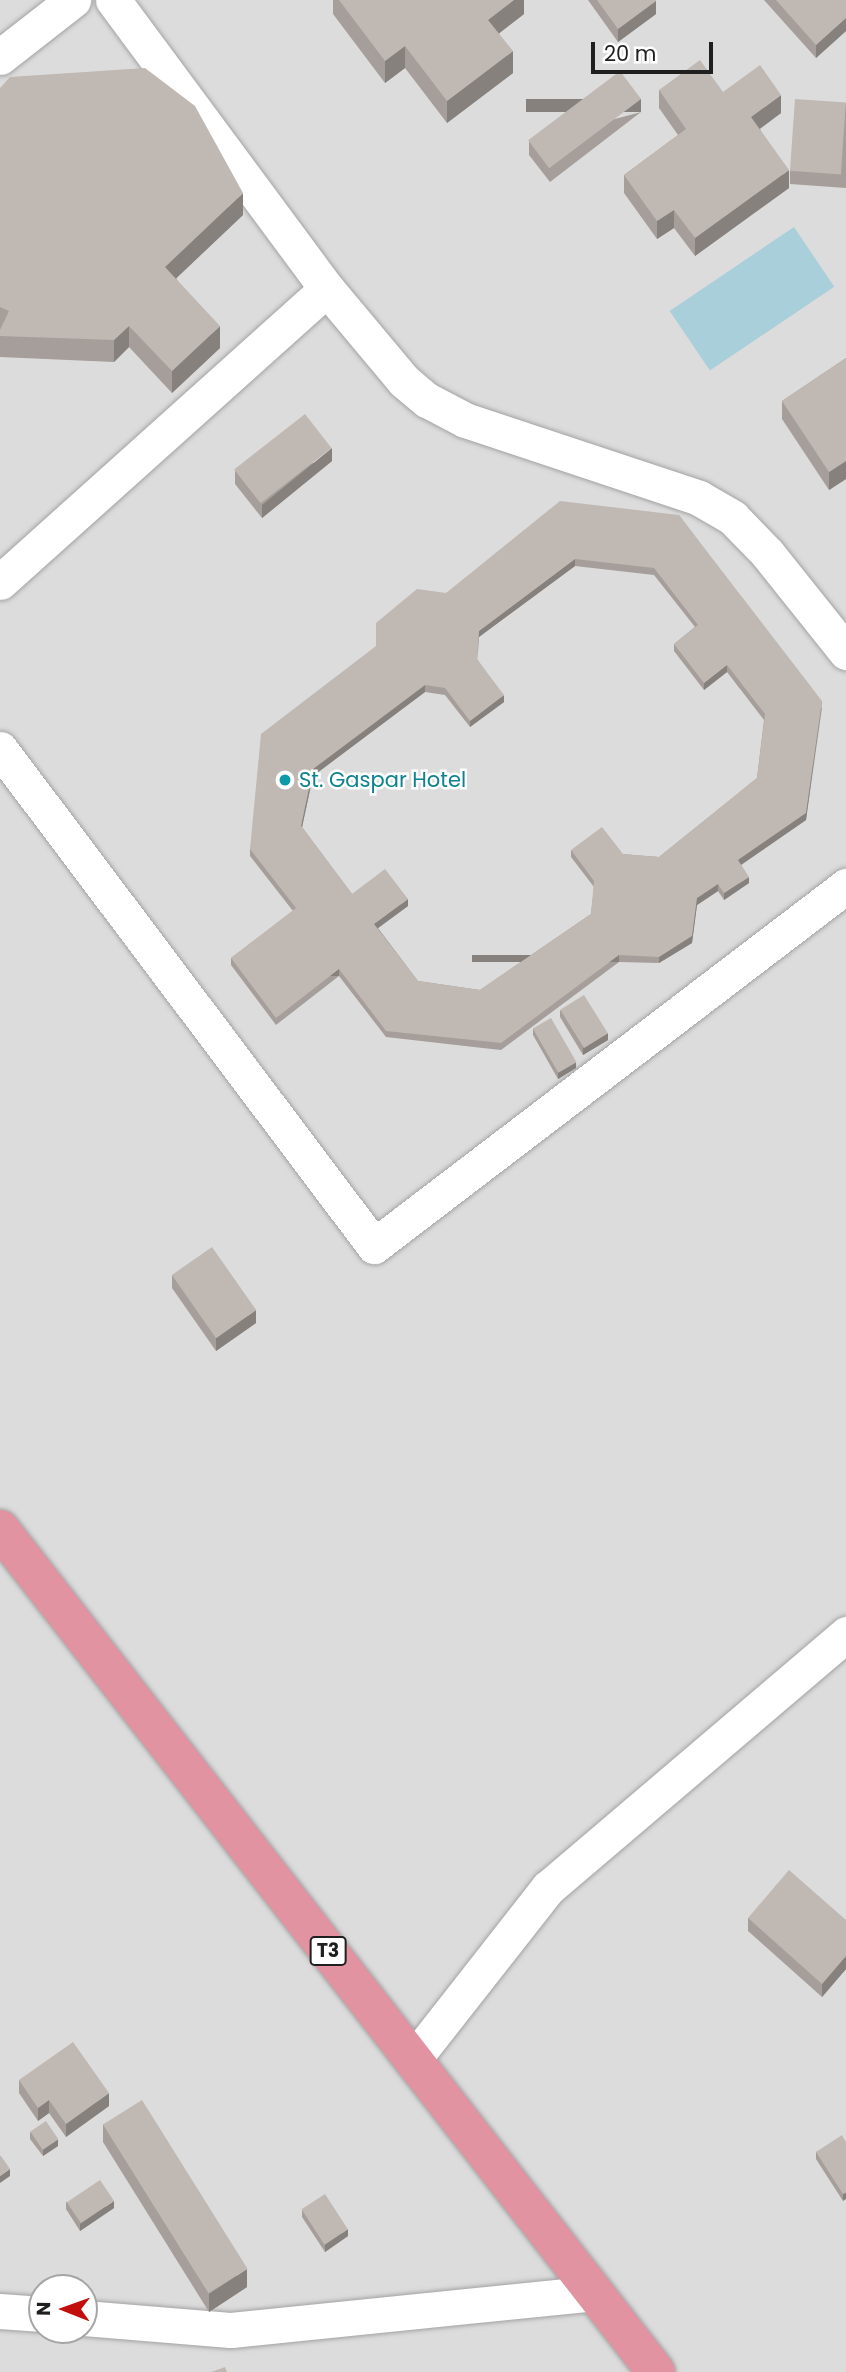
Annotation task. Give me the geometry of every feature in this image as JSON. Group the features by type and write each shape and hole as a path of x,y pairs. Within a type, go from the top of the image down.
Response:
{"highway":[{"name":"T3","path":"0,1529 656,2372"}],"street":[{"path":"0,57 73,0"},
{"path":"113,0 327,289 404,380 428,400 465,420 699,498 733,518 767,553 846,652"},
{"path":"0,582 327,289"},
{"path":"0,749 374,1245 846,886"},
{"path":"413,2060 548,1888 846,1634"},
{"path":"98,2319 231,2330 593,2293"},
{"path":"0,2311 28,2313"}],"shaded area":[{"path":"0,0 846,0 846,2372 0,2372"}],"water":[{"path":"794,227 834,287 710,371 670,311"}],"building":[{"path":"339,0 514,0 488,20 513,51 447,101 405,46 385,61"},
{"path":"597,0 656,0 656,1 618,29"},
{"path":"776,0 846,0 846,18 816,45"},
{"path":"700,60 723,92 760,65 781,95 751,117 789,170 695,238 674,210 657,221 624,175 686,129 659,90"},
{"path":"145,68 195,106 243,193 165,267 220,326 172,371 129,326 114,340 0,336 9,311 0,307 0,88 10,77"},
{"path":"620,71 641,99 549,168 528,140"},
{"path":"795,99 846,103 841,174 790,171"},
{"path":"846,358 846,461 829,472 782,401"},
{"path":"305,414 331,448 261,503 234,469"},
{"name":"St. Gaspar Hotel","path":"560,501 679,515 822,701 806,813 738,860 749,877 724,893 718,884 697,898 692,936 659,957 619,955 501,1043 386,1031 339,969 276,1018 231,958 296,908 250,849 261,734 376,646 376,623 417,589 446,593","holes":["575,559 654,568 698,625 674,644 704,683 727,665 765,714 757,778 659,857 623,854 602,827 571,850 594,881 591,914 480,990 418,981 374,924 408,899 385,869 352,894 301,826 313,769 425,685 445,688 470,721 504,695 477,659 479,631"]},
{"path":"584,995 608,1033 584,1048 560,1010"},
{"path":"551,1018 576,1062 558,1073 533,1028"},
{"path":"212,1247 256,1310 216,1338 172,1275"},
{"path":"789,1870 846,1920 846,1956 822,1984 748,1918"},
{"path":"73,2042 109,2093 66,2124 49,2100 38,2108 19,2080"},
{"path":"142,2100 247,2269 208,2293 103,2124"},
{"path":"46,2121 58,2139 43,2150 30,2132"},
{"path":"842,2135 846,2142 846,2192 843,2194 816,2152"},
{"path":"0,2156 10,2169 0,2176"},
{"path":"100,2180 114,2201 81,2223 67,2202"},
{"path":"325,2194 348,2229 324,2244 302,2209"},
{"path":"225,2367 227,2372 211,2372"}],"place":[{"name":"St. Gaspar Hotel","path":"285,780"}]}
